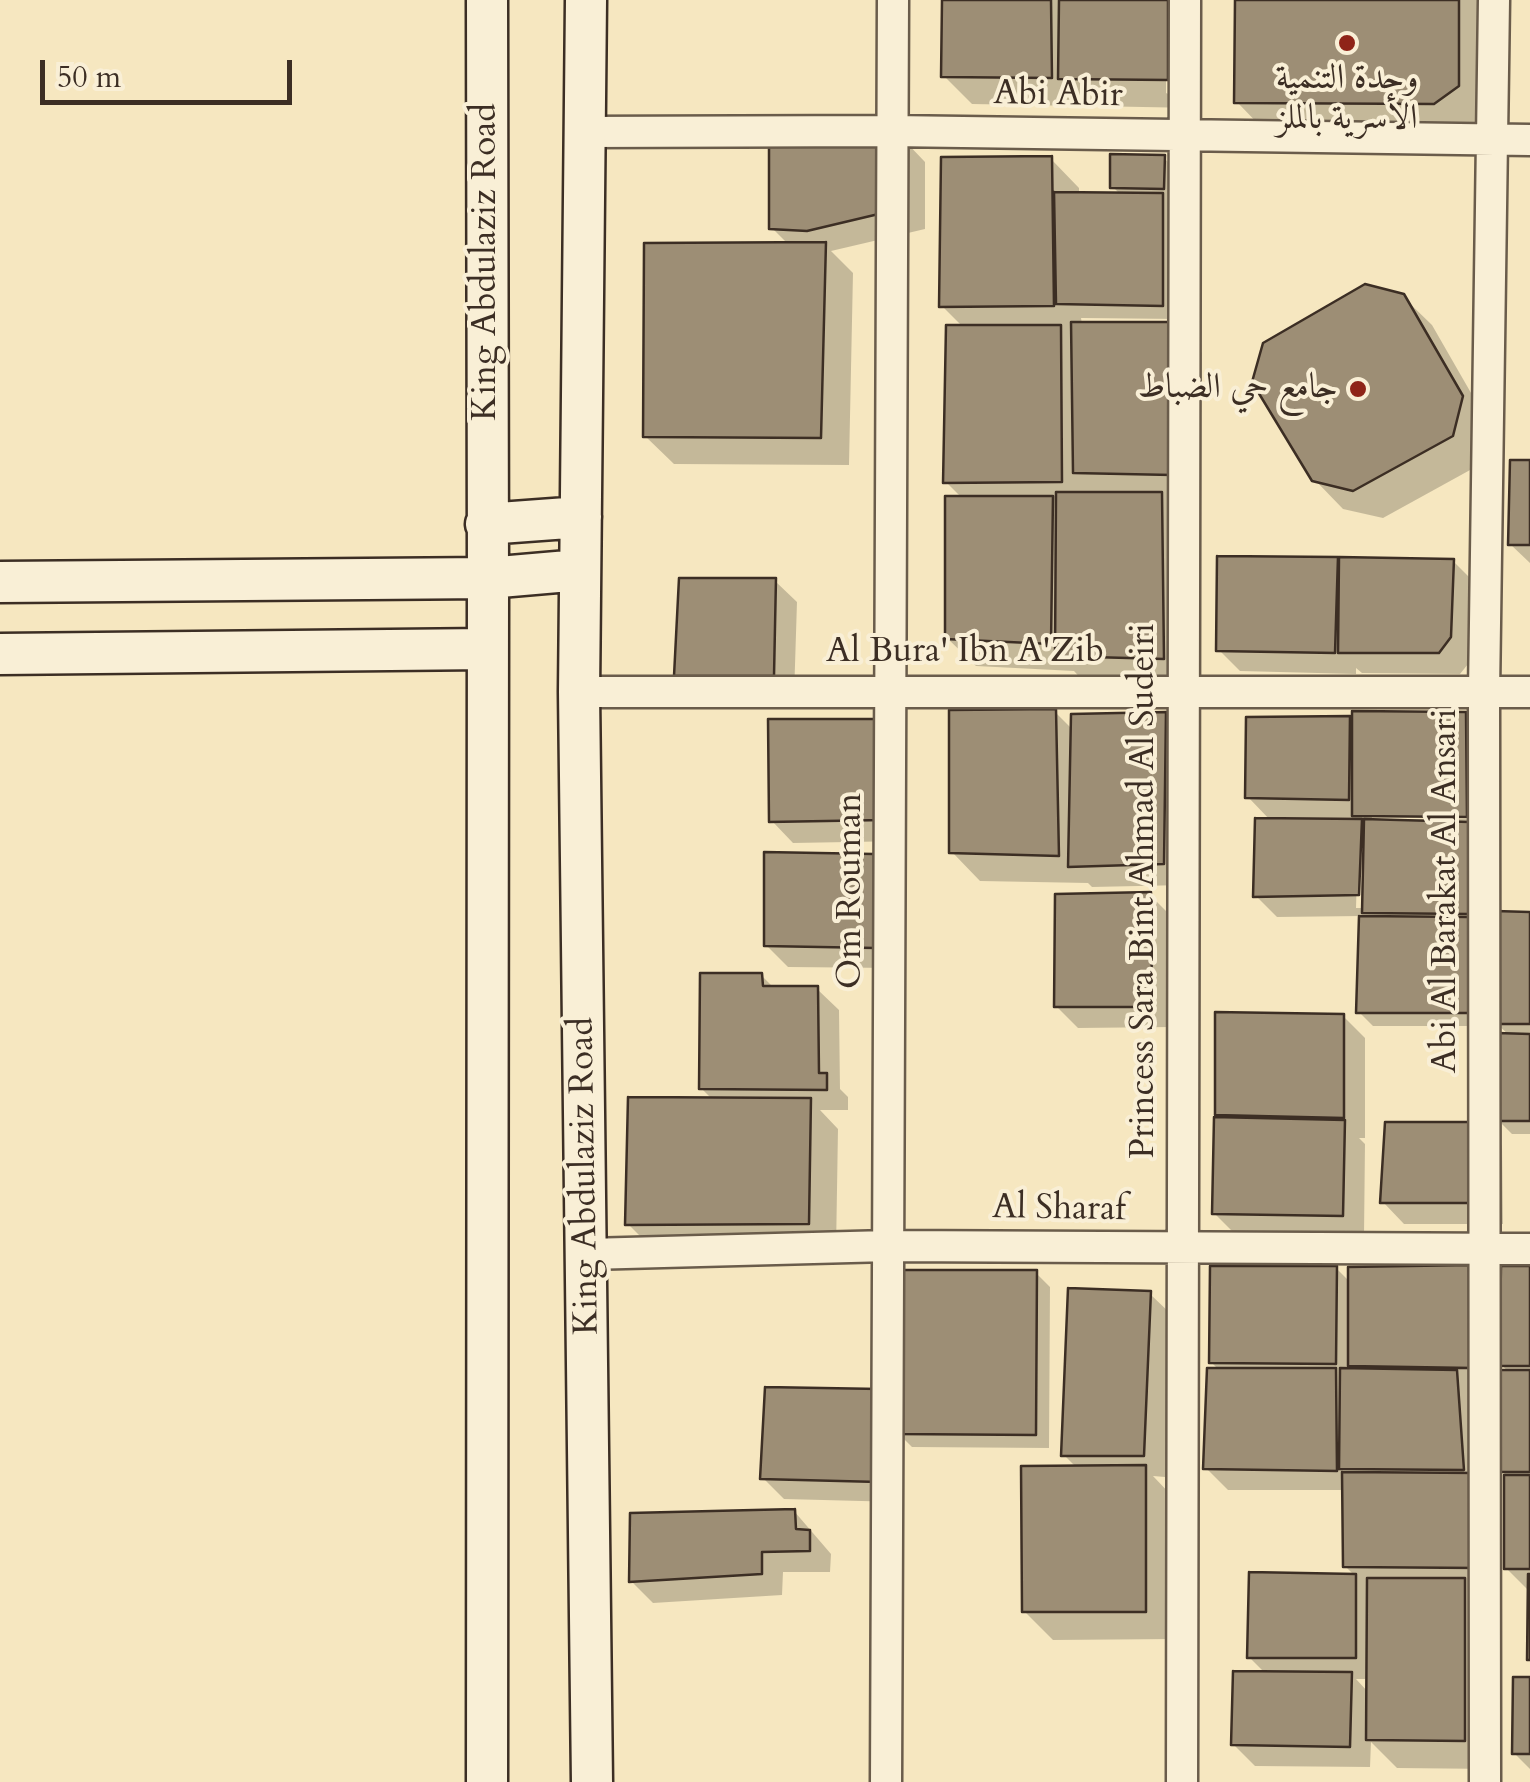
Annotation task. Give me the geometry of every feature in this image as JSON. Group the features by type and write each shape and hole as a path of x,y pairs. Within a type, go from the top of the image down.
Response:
{"main road":[{"name":"King Abdulaziz Road","path":"487,0 487,1782"},
{"name":"King Abdulaziz Road","path":"586,0 579,692 592,1782"},
{"path":"486,524 581,517"},
{"path":"0,582 488,578 580,570"},
{"path":"0,654 488,649"}],"street":[{"name":"Om Rouman","path":"886,1782 892,0"},
{"name":"Princess Sara Bint Ahmad Al Sudeiri","path":"1182,1782 1184,0"},
{"name":"Abi Al Barakat Al Ansari","path":"1485,1782 1484,692 1494,0"},
{"name":"Abi Abir","path":"584,132 892,131 1530,140"},
{"name":"Al Bura' Ibn A'Zib","path":"579,692 1530,692"},
{"name":"Al Sharaf","path":"588,1254 888,1246 1530,1250"}],"building":[{"path":"942,0 1051,0 1052,78 941,77"},
{"path":"1059,0 1168,0 1168,80 1058,79"},
{"name":"وحدة التنمية الأسرية بالملز","path":"1235,0 1459,0 1459,86 1434,104 1234,103"},
{"path":"769,136 905,138 904,208 807,231 769,229"},
{"path":"1110,154 1165,155 1164,189 1110,188"},
{"path":"1052,156 1054,306 939,307 941,157"},
{"path":"1054,192 1163,193 1163,306 1056,304"},
{"path":"826,242 821,438 643,437 644,243"},
{"name":"جامع حي الضباط","path":"1365,284 1404,294 1463,396 1453,436 1353,491 1312,481 1252,382 1263,343"},
{"path":"1071,322 1174,322 1172,475 1073,473"},
{"path":"946,325 1061,325 1062,482 943,483"},
{"path":"1510,460 1530,460 1530,545 1508,545"},
{"path":"1056,492 1162,492 1164,659 1055,656"},
{"path":"945,496 1053,496 1051,644 945,639"},
{"path":"1217,556 1338,557 1335,653 1216,651"},
{"path":"1339,557 1454,559 1451,637 1439,653 1338,653"},
{"path":"679,578 776,578 774,676 674,676"},
{"path":"1056,709 1059,856 949,853 949,710"},
{"path":"1352,711 1466,712 1467,817 1352,816"},
{"path":"1166,712 1164,864 1068,867 1071,714"},
{"path":"1350,716 1349,800 1245,798 1246,717"},
{"path":"768,719 885,719 884,820 769,822"},
{"path":"1255,818 1362,819 1359,895 1253,897"},
{"path":"1364,819 1470,822 1469,914 1362,913"},
{"path":"764,852 874,854 875,948 764,946"},
{"path":"1151,892 1152,1007 1054,1007 1055,894"},
{"path":"1495,911 1530,912 1530,1024 1494,1024"},
{"path":"1359,916 1470,917 1469,1013 1356,1013"},
{"path":"700,973 762,973 763,986 818,986 819,1073 827,1073 827,1090 699,1089"},
{"path":"1215,1012 1344,1014 1344,1118 1215,1115"},
{"path":"1497,1033 1530,1034 1530,1121 1495,1121"},
{"path":"628,1097 811,1098 809,1224 625,1225"},
{"path":"1214,1117 1345,1120 1343,1216 1212,1214"},
{"path":"1385,1122 1482,1122 1483,1203 1380,1203"},
{"path":"1471,1265 1472,1368 1348,1366 1348,1267"},
{"path":"1210,1266 1337,1266 1336,1364 1209,1363"},
{"path":"1501,1266 1530,1266 1530,1366 1499,1366"},
{"path":"896,1270 1037,1270 1036,1435 895,1434"},
{"path":"1068,1288 1151,1291 1144,1456 1061,1456"},
{"path":"1207,1368 1336,1368 1337,1471 1203,1469"},
{"path":"1340,1368 1457,1370 1464,1470 1339,1469"},
{"path":"1500,1370 1530,1370 1530,1472 1499,1472"},
{"path":"765,1387 880,1389 879,1482 760,1479"},
{"path":"1146,1465 1146,1612 1022,1612 1021,1466"},
{"path":"1342,1472 1478,1473 1478,1568 1343,1567"},
{"path":"1504,1475 1530,1475 1530,1569 1504,1569"},
{"path":"795,1509 796,1529 810,1530 810,1551 762,1552 762,1574 629,1582 630,1513"},
{"path":"1249,1572 1356,1574 1356,1658 1247,1658"},
{"path":"1530,1574 1530,1660 1527,1660"},
{"path":"1367,1578 1465,1578 1465,1741 1366,1740"},
{"path":"1233,1671 1352,1672 1350,1747 1231,1745"},
{"path":"1513,1677 1530,1677 1530,1754 1512,1754"}],"place":[{"name":"وحدة التنمية الأسرية بالملز","path":"1347,43"},
{"name":"جامع حي الضباط","path":"1358,389"}]}
